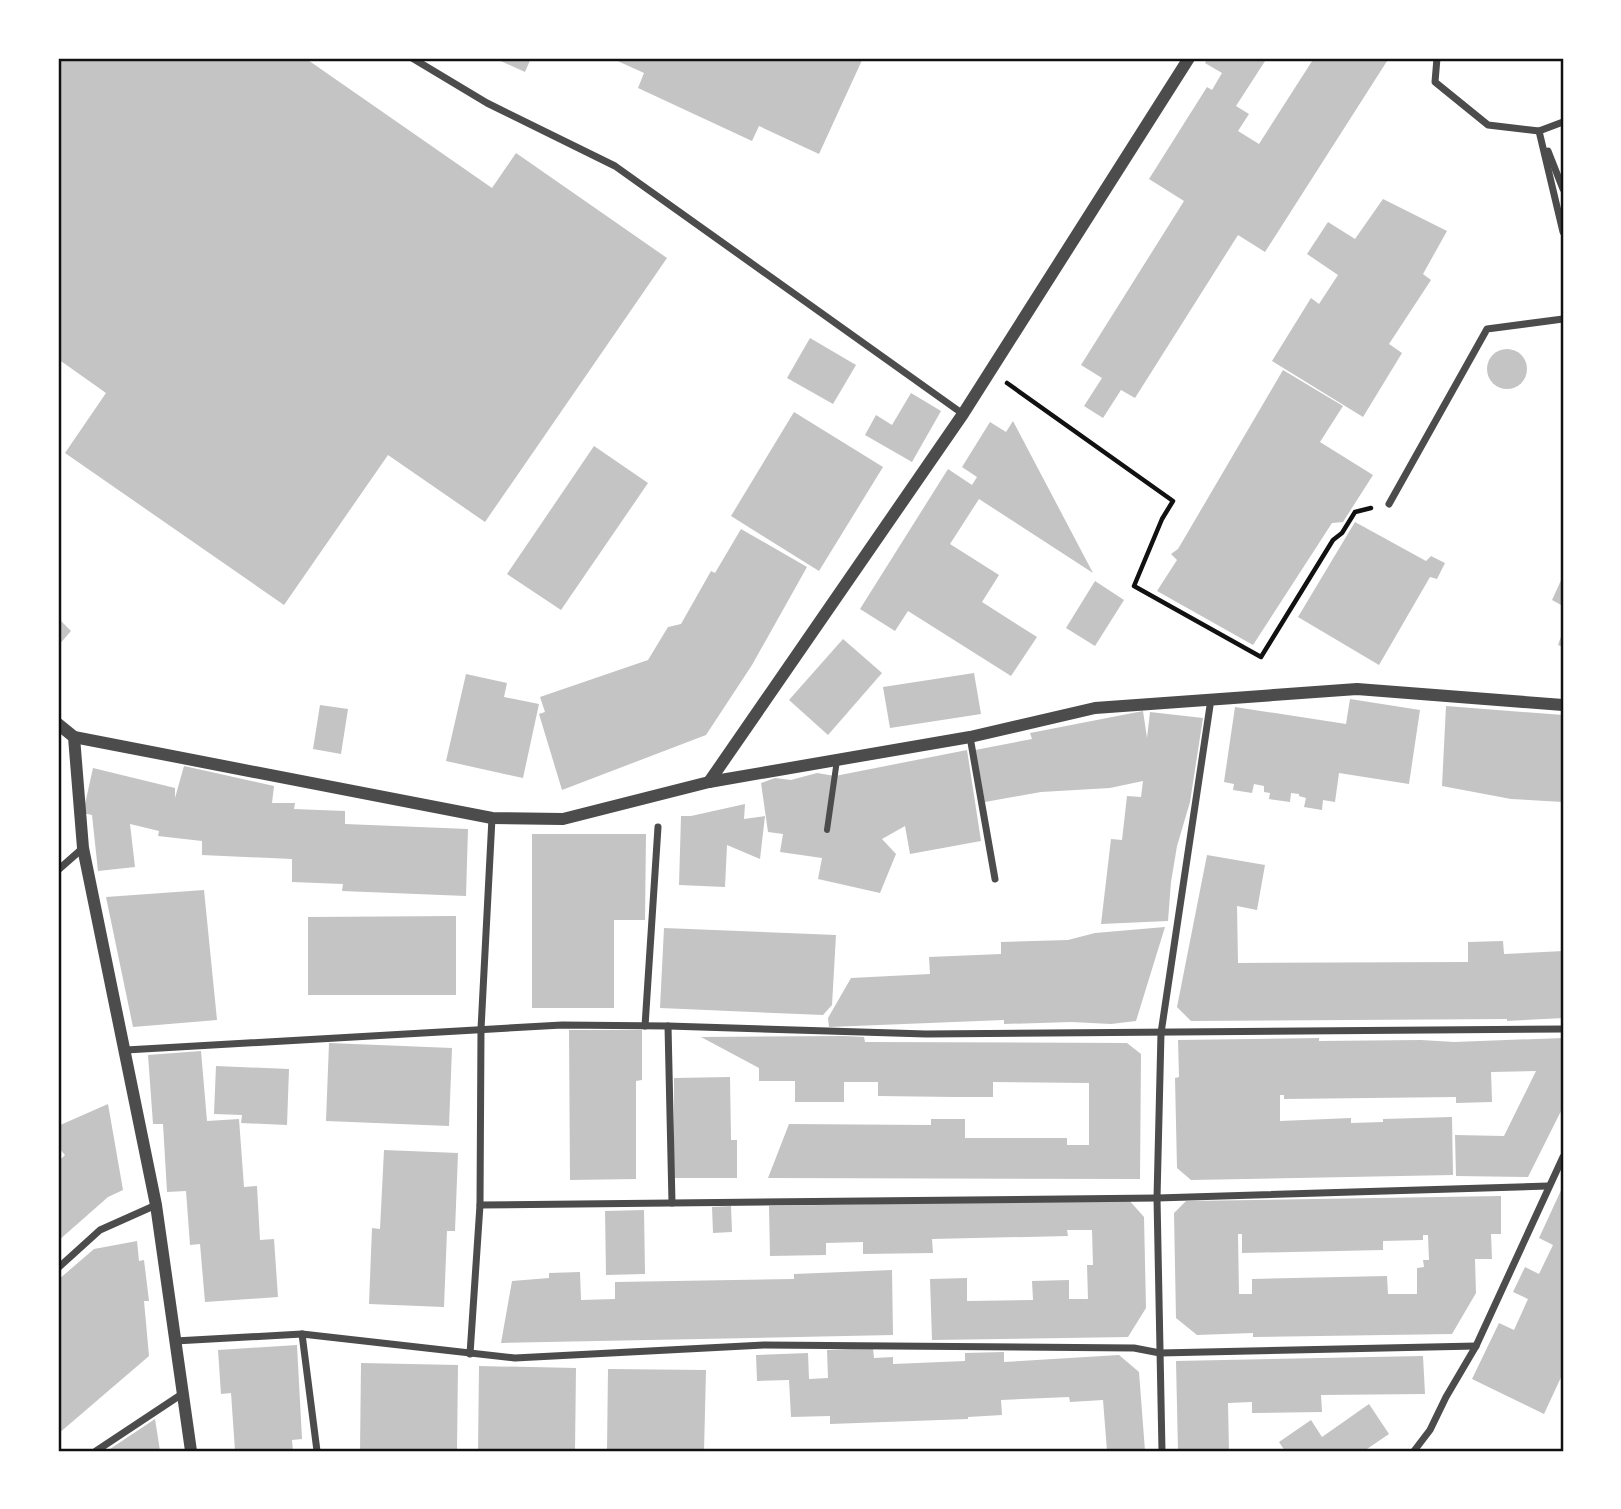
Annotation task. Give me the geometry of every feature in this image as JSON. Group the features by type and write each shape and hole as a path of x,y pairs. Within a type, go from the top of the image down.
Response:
{"street":[{"path":"412,58 487,103 615,166 963,414"},
{"path":"709,782 963,414 1189,58"},
{"path":"1437,58 1435,82 1488,125 1539,131 1563,122"},
{"path":"1539,131 1563,189"},
{"path":"1539,131 1563,232"},
{"path":"1389,504 1487,329 1563,319"},
{"path":"58,724 74,737 492,818 563,819 709,782 970,737 1095,708 1357,689 1563,705"},
{"path":"1162,1451 1157,1198 1161,1033 1211,699"},
{"path":"74,737 83,848 156,1205 191,1451"},
{"path":"970,737 995,879"},
{"path":"827,830 837,760"},
{"path":"470,1354 480,1205 481,1029 492,818"},
{"path":"645,1026 658,827"},
{"path":"58,870 83,848"},
{"path":"126,1050 562,1025 926,1034 1563,1029"},
{"path":"668,1026 672,1203"},
{"path":"1414,1451 1430,1430 1476,1346 1563,1157"},
{"path":"480,1205 1157,1198 1548,1186"},
{"path":"58,1268 100,1230 156,1205"},
{"path":"175,1341 302,1334 515,1358 764,1345 1134,1349 1160,1353 1476,1346"},
{"path":"302,1334 317,1451"},
{"path":"96,1451 182,1394"}],"path":[{"path":"990,371 1173,501 1162,519 1135,586 1261,657 1333,540 1342,533 1355,512 1389,504"}],"building":[{"path":"58,58 305,58 492,188 516,153 667,258 485,522 388,455 284,605 65,453 106,393 58,359"},
{"path":"494,58 531,58 525,72"},
{"path":"611,58 863,58 819,154 759,126 752,141 638,88 644,73"},
{"path":"1208,58 1267,58 1236,106 1249,114 1238,131 1259,144 1314,58 1389,58 1265,252 1238,235 1135,398 1121,390 1103,418 1084,406 1102,378 1081,365 1184,201 1149,179 1207,87 1212,90 1222,73 1205,63"},
{"path":"1383,199 1447,231 1423,274 1431,280 1389,344 1402,353 1363,417 1272,361 1311,298 1319,304 1338,275 1307,254 1328,222 1355,239"},
{"path":"810,338 856,365 833,404 787,378"},
{"path":"1507,349 1515,350 1521,355 1526,361 1526,377 1521,383 1515,388 1507,389 1499,388 1493,383 1488,377 1487,369 1488,361 1493,355 1499,350"},
{"path":"1283,370 1343,406 1320,442 1373,475 1343,522 1332,523 1253,645 1157,591 1177,560 1171,554 1178,549"},
{"path":"911,393 941,411 912,462 865,435 876,415 892,425"},
{"path":"794,412 883,467 819,571 731,516"},
{"path":"1013,421 1093,573 979,499 950,544 999,575 982,602 1037,637 1011,676 908,611 895,631 860,609 948,469 972,485 977,477 962,467 990,422 1006,432"},
{"path":"594,446 648,483 561,610 507,574"},
{"path":"1355,522 1426,561 1431,556 1445,563 1437,579 1430,577 1379,665 1298,617"},
{"path":"741,529 807,567 752,665 706,735 562,790 539,714 545,712 540,697 648,660 668,627 681,624 711,571 715,573"},
{"path":"1563,576 1563,606 1552,600"},
{"path":"1095,581 1124,600 1095,646 1066,628"},
{"path":"58,618 71,631 58,646"},
{"path":"1563,631 1563,647 1558,645"},
{"path":"843,639 882,673 828,735 789,700"},
{"path":"974,673 981,714 890,728 883,687"},
{"path":"466,674 507,683 504,697 539,704 523,778 446,761"},
{"path":"1350,699 1420,710 1409,784 1339,773 1335,802 1323,800 1322,810 1304,807 1306,798 1299,794 1291,793 1290,802 1269,799 1270,793 1264,792 1264,786 1254,784 1252,793 1233,790 1234,784 1224,782 1235,707 1346,724"},
{"path":"320,705 348,709 341,754 313,749"},
{"path":"1446,706 1563,715 1563,802 1511,799 1442,786"},
{"path":"1143,711 1147,738 1150,712 1203,718 1190,802 1177,846 1168,921 1101,924 1111,839 1122,840 1127,796 1141,797 1143,781 1110,788 1041,792 985,802 975,750 1032,739 1030,733"},
{"path":"967,750 981,841 910,854 905,826 882,839 896,854 880,893 818,879 822,858 780,852 783,834 768,832 761,783 775,778 791,780 817,773 835,776"},
{"path":"184,766 274,786 272,803 295,803 294,809 345,811 345,824 468,829 466,896 342,891 343,884 292,882 292,859 202,855 202,841 158,836 159,831 130,824 135,867 98,871 92,815 83,813 93,768 175,788 175,798"},
{"path":"745,804 744,819 765,816 760,859 727,845 725,887 679,885 681,816"},
{"path":"532,834 646,834 645,920 614,920 614,1008 532,1008"},
{"path":"1207,855 1265,865 1257,910 1237,906 1238,963 1468,962 1468,942 1503,941 1504,954 1563,951 1563,1018 1507,1021 1191,1021 1177,1007"},
{"path":"204,890 217,1020 133,1027 106,897"},
{"path":"456,916 456,995 308,995 308,917"},
{"path":"1165,927 1136,1021 1111,1024 1004,1024 1004,1020 829,1027 828,1018 851,978 930,974 929,957 1001,954 1001,942 1068,940 1095,933"},
{"path":"664,928 836,935 832,1005 823,1015 660,1008"},
{"path":"569,1030 642,1030 642,1080 636,1081 636,1179 570,1180"},
{"path":"701,1037 864,1037 865,1042 1127,1043 1141,1054 1140,1179 768,1178 789,1124 931,1125 931,1119 965,1119 965,1138 1067,1138 1067,1145 1089,1145 1089,1083 993,1082 993,1097 955,1097 878,1096 878,1082 844,1082 844,1102 795,1102 795,1081 759,1081 759,1068"},
{"path":"1319,1038 1319,1041 1454,1042 1563,1038 1563,1107 1528,1177 1456,1176 1455,1135 1504,1136 1536,1071 1491,1072 1492,1102 1456,1103 1456,1097 1284,1099 1284,1095 1280,1095 1280,1121 1351,1118 1351,1123 1452,1117 1453,1175 1191,1180 1177,1168 1175,1078 1179,1077 1178,1040"},
{"path":"329,1043 452,1048 449,1126 326,1121"},
{"path":"201,1051 207,1121 239,1119 244,1187 257,1186 260,1240 274,1239 278,1297 205,1302 200,1244 190,1245 186,1191 167,1192 163,1124 153,1124 148,1055"},
{"path":"216,1066 289,1069 287,1125 241,1123 242,1115 214,1114"},
{"path":"730,1077 731,1140 737,1140 737,1178 674,1178 674,1078"},
{"path":"108,1104 123,1190 108,1197 58,1241 58,1162 65,1155 58,1147 58,1126"},
{"path":"384,1150 458,1153 455,1231 447,1231 444,1307 369,1304 372,1228 380,1229"},
{"path":"1563,1186 1563,1373 1544,1414 1472,1379 1499,1323 1514,1330 1528,1299 1513,1292 1525,1267 1539,1274 1553,1245 1539,1238"},
{"path":"1501,1196 1501,1234 1491,1234 1492,1259 1475,1259 1476,1293 1452,1334 1253,1337 1253,1333 1197,1335 1176,1318 1174,1213 1186,1201","holes":["1238,1234 1242,1234 1242,1253 1383,1250 1383,1241 1423,1240 1423,1235 1428,1235 1429,1260 1423,1260 1424,1267 1417,1268 1417,1294 1388,1294 1387,1276 1252,1279 1252,1294 1239,1294"]},
{"path":"1128,1199 1144,1217 1146,1308 1128,1337 932,1340 930,1279 967,1278 967,1301 1033,1300 1032,1281 1069,1280 1069,1299 1088,1299 1087,1265 1093,1265 1092,1230 1067,1230 1068,1236 932,1239 933,1253 863,1254 863,1242 826,1243 826,1255 770,1256 769,1206"},
{"path":"731,1206 732,1232 713,1233 712,1207"},
{"path":"644,1210 645,1274 606,1275 605,1211"},
{"path":"137,1241 139,1261 144,1260 149,1301 144,1301 149,1356 58,1434 58,1280 94,1249"},
{"path":"892,1270 893,1335 501,1343 512,1281 549,1278 549,1273 580,1272 581,1300 615,1299 615,1282 794,1279 794,1274"},
{"path":"297,1345 302,1439 292,1440 293,1451 235,1451 231,1393 221,1394 218,1350"},
{"path":"873,1348 874,1358 893,1357 893,1364 965,1361 965,1353 1004,1352 1004,1362 1119,1355 1139,1372 1145,1451 1107,1451 1103,1400 1070,1402 1069,1397 1001,1400 1002,1415 968,1419 830,1424 830,1416 791,1417 789,1380 757,1381 756,1355 808,1353 809,1379 828,1378 827,1350"},
{"path":"1423,1356 1425,1394 1321,1395 1322,1412 1252,1413 1252,1402 1228,1403 1229,1451 1178,1451 1176,1361"},
{"path":"361,1363 458,1365 457,1451 360,1451"},
{"path":"479,1366 576,1368 575,1451 478,1451"},
{"path":"608,1369 706,1370 704,1451 607,1451"},
{"path":"1369,1404 1389,1434 1364,1451 1285,1451 1279,1442 1311,1420 1322,1437"},
{"path":"155,1419 160,1451 107,1451"}]}
